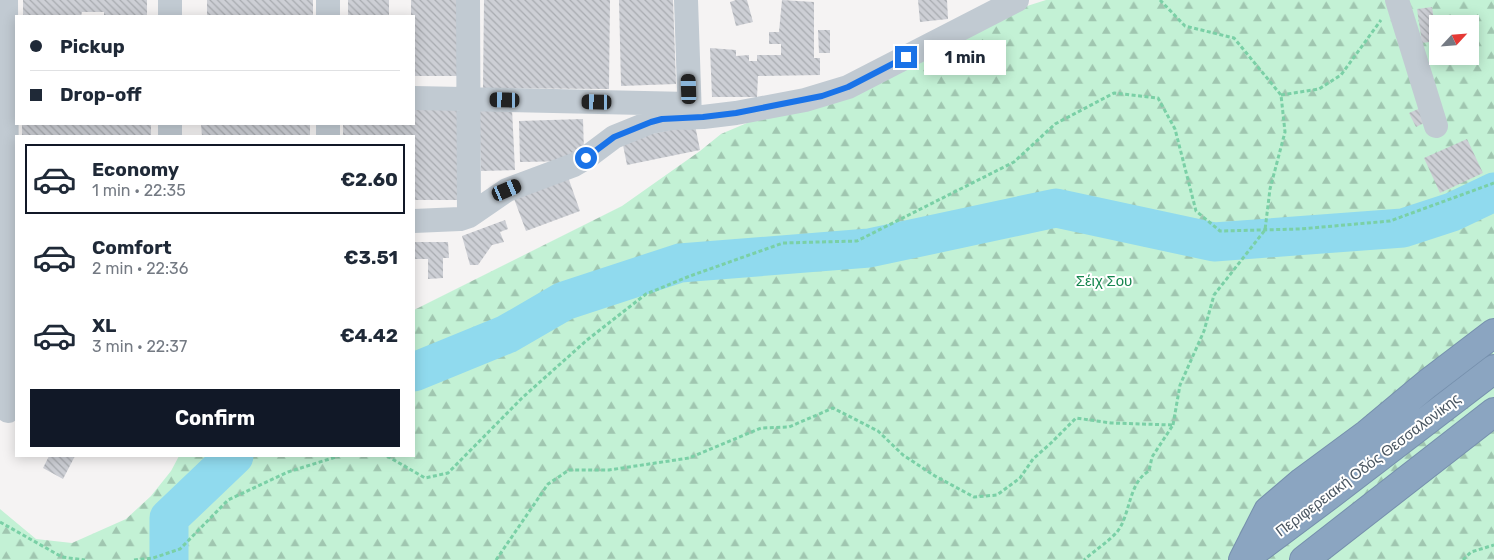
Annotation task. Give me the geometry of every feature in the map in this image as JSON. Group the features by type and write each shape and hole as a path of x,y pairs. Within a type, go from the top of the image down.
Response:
{"highway":[{"path":"1242,560 1268,511 1302,482 1367,434 1427,384 1494,333"},
{"name":"Περιφερειακή Οδός Θεσσαλονίκης","path":"1242,560 1339,489 1494,369"},
{"path":"1304,560 1494,412"}],"street":[{"path":"6,0 8,94 8,411"},
{"path":"170,0 170,15"},
{"path":"328,0 328,15"},
{"path":"468,0 469,216"},
{"path":"686,0 690,111"},
{"path":"415,98 736,113 836,92 1017,0"},
{"path":"1390,8 1436,126"},
{"path":"415,221 460,219 469,216 507,190 574,165 623,133 690,111"}],"path":[{"path":"1084,560 1116,532 1125,518 1141,475 1149,471 1152,457 1174,425 1180,385 1204,331 1214,295 1265,230 1270,189 1284,132 1281,95 1234,38 1185,26 1160,0"},
{"path":"1281,95 1319,89 1340,75 1390,8"},
{"path":"389,457 425,478 448,474 522,398 588,340 646,294 690,276 783,243 857,241 1014,162 1055,124 1114,93 1158,98 1175,129 1196,210 1220,231 1300,229 1390,221 1494,183"},
{"path":"496,560 548,484 569,470 609,470 688,458 761,428 789,428 833,408 878,431 903,455 935,476 974,496 997,495 1020,478 1033,459 1076,418 1111,423 1174,425"},
{"path":"134,560 153,558 180,549 228,500 288,472 337,457"},
{"path":"0,522 62,557 85,560"},
{"path":"1463,560 1471,552 1494,545"}],"green space":[{"name":"Σέιχ Σου","path":"1046,0 1494,0 1494,560 0,560 0,509 36,539 72,543 126,519 151,496 171,471 178,457 415,457 415,310 622,206 721,134 1008,12"}],"building":[{"path":"23,0 147,0 147,15 104,15 104,12 82,12 81,15 23,15"},
{"path":"207,0 313,0 313,15 207,15"},
{"path":"348,0 389,0 389,15 348,15"},
{"path":"411,0 458,0 459,76 415,76 415,15 411,15"},
{"path":"484,0 610,0 609,89 483,88"},
{"path":"619,0 673,0 676,84 621,86"},
{"path":"747,0 753,22 736,26 730,2"},
{"path":"782,0 814,2 814,58 820,58 820,75 758,76 757,97 712,97 710,48 736,50 736,56 749,55 749,61 757,61 757,55 781,55 781,44 769,44 769,32 779,32"},
{"path":"918,0 947,0 948,19 920,22"},
{"path":"1432,7 1433,15 1429,15 1429,42 1422,43 1417,9"},
{"path":"818,30 830,30 830,53 819,53"},
{"path":"415,107 457,107 457,200 415,200 415,135 343,135 343,125 415,125"},
{"path":"1423,107 1430,120 1416,127 1409,113"},
{"path":"512,109 515,170 481,171 479,110"},
{"path":"583,119 584,152 576,161 520,162 519,121"},
{"path":"22,125 151,125 151,135 22,135"},
{"path":"201,125 310,125 310,135 202,135"},
{"path":"695,125 700,150 627,165 622,140"},
{"path":"1467,139 1483,173 1440,193 1424,158"},
{"path":"568,177 580,211 526,231 513,196"},
{"path":"505,220 508,229 500,232 504,242 492,245 478,265 470,265 462,236"},
{"path":"415,242 448,242 449,258 443,258 443,278 428,279 428,259 415,259"},
{"path":"48,457 74,457 63,479 43,468"}],"waterway":[{"path":"415,372 507,334 564,301 680,263 869,248 1056,208 1214,242 1403,228 1452,212 1494,192"},
{"path":"169,560 169,518 233,457"}],"route":[{"path":"586,158 614,137 651,122 662,119 736,113 822,96 848,87 906,57"}]}
